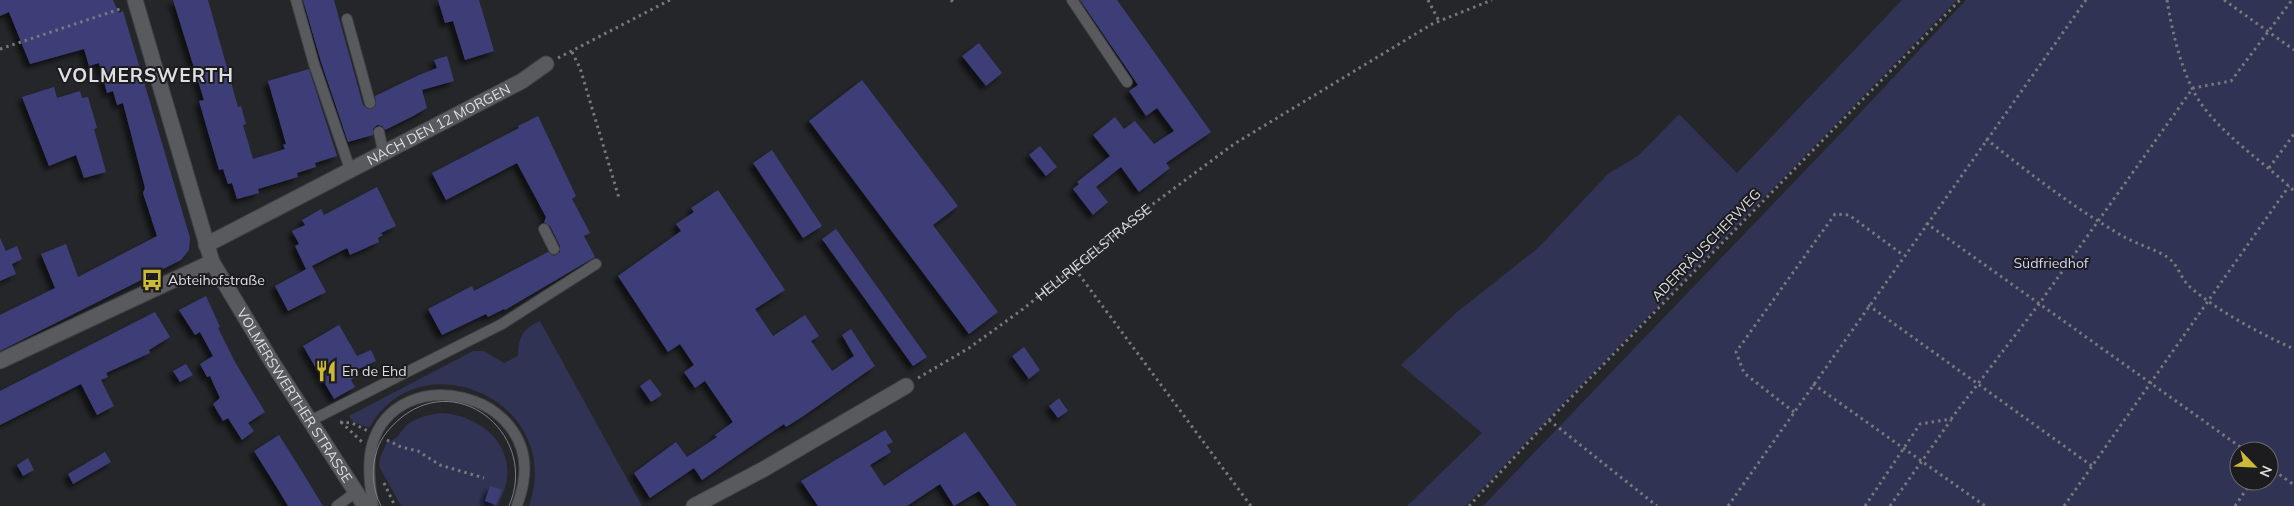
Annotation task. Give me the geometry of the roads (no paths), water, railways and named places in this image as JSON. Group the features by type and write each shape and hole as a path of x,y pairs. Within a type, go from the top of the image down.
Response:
{"street":[{"name":"VOLMERSWERTHER STRASSE","path":"135,2 212,262 272,362 365,506"},
{"name":"NACH DEN 12 MORGEN","path":"206,245 522,81 546,64"},
{"path":"0,361 212,262"},
{"path":"694,506 764,469 906,386"}],"lane":[{"path":"296,0 314,64 350,169"},
{"path":"1072,0 1127,82"},
{"path":"347,19 370,103"},
{"path":"379,132 384,152"},
{"path":"544,229 554,249"},
{"path":"310,421 502,324 570,278 596,264"},
{"path":"373,506 369,468 372,445 381,426 394,413 410,402 426,397 460,396 487,406 507,423 520,446 524,483 517,506"},
{"path":"337,506 356,492"}],"tram line":[{"path":"381,506 374,486 373,472 377,450 384,436 402,417 425,405 448,402 470,407 489,418 504,436 513,457 515,481 509,506"}],"place":[{"name":"Abteihofstraße","path":"152,280"},
{"name":"En de Ehd","path":"326,371"}],"district":[{"name":"VOLMERSWERTH","path":"146,75"}],"park label":[{"name":"Südfriedhof","path":"2051,263"}]}
